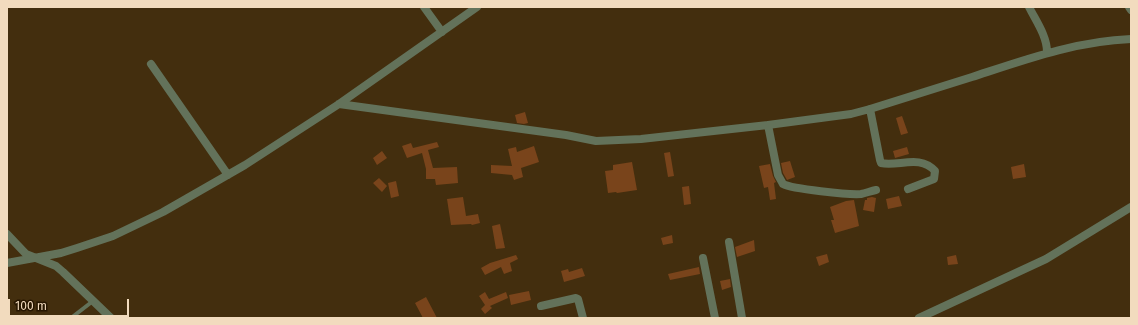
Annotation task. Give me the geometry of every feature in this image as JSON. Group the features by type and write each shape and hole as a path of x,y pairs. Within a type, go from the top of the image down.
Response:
{"street":[{"path":"424,7 442,32"},
{"path":"7,263 61,253 113,236 162,212 228,175 340,104 477,7"},
{"path":"1029,7 1047,44 1047,52"},
{"path":"340,104 566,135 596,141 641,139 850,114 870,109 1047,52 1113,39 1131,39"},
{"path":"151,64 228,175"},
{"path":"870,109 881,163 920,163 931,167 935,171 934,179 908,189"},
{"path":"768,125 778,175 783,184 821,191 856,194 876,190"},
{"path":"919,318 1046,259 1131,207"},
{"path":"7,234 26,254 56,266 111,318"},
{"path":"729,242 742,318"},
{"path":"703,258 715,318"},
{"path":"541,306 576,298 578,299 583,318"}],"lane":[{"path":"71,318 93,301"}],"building":[{"path":"525,112 528,123 517,123 515,115"},
{"path":"902,116 908,133 901,135 896,118"},
{"path":"437,142 439,147 428,150 433,168 457,167 458,183 436,185 435,179 426,179 426,169 422,153 407,158 402,146 411,143 413,148"},
{"path":"534,146 539,162 521,168 523,177 514,180 512,175 491,173 491,165 512,166 508,149 516,147 517,152"},
{"path":"907,147 909,154 895,158 893,151"},
{"path":"382,151 387,158 377,165 373,158"},
{"path":"670,152 674,176 668,177 664,153"},
{"path":"790,161 795,177 787,180 783,173 781,163"},
{"path":"632,162 637,190 608,193 605,171 613,170 613,165"},
{"path":"770,164 776,182 774,183 776,199 770,200 768,187 764,188 759,166"},
{"path":"1024,164 1026,177 1013,179 1011,167"},
{"path":"379,178 387,186 382,192 373,183"},
{"path":"396,181 399,196 391,198 388,183"},
{"path":"689,186 691,204 684,205 682,187"},
{"path":"899,196 902,206 888,209 886,199"},
{"path":"463,197 466,216 478,214 480,223 472,225 451,225 447,199"},
{"path":"872,197 876,198 874,212 863,210 865,200"},
{"path":"854,200 859,226 835,233 831,220 834,220 830,207 846,201"},
{"path":"500,224 505,248 496,249 492,226"},
{"path":"672,235 673,243 663,245 661,238"},
{"path":"754,240 755,251 737,257 735,247"},
{"path":"827,254 829,262 819,266 816,257"},
{"path":"516,255 518,259 510,263 512,271 504,274 501,267 485,275 481,268 490,263"},
{"path":"956,255 958,264 948,265 947,257"},
{"path":"699,267 700,274 670,280 668,274"},
{"path":"582,268 585,276 564,282 561,271 568,269 569,272"},
{"path":"730,279 731,287 722,290 720,281"},
{"path":"529,291 531,300 511,305 509,295"},
{"path":"485,292 489,299 506,292 508,298 490,306 492,308 485,314 481,309 485,305 479,296"},
{"path":"426,297 437,318 423,318 415,303"}]}
